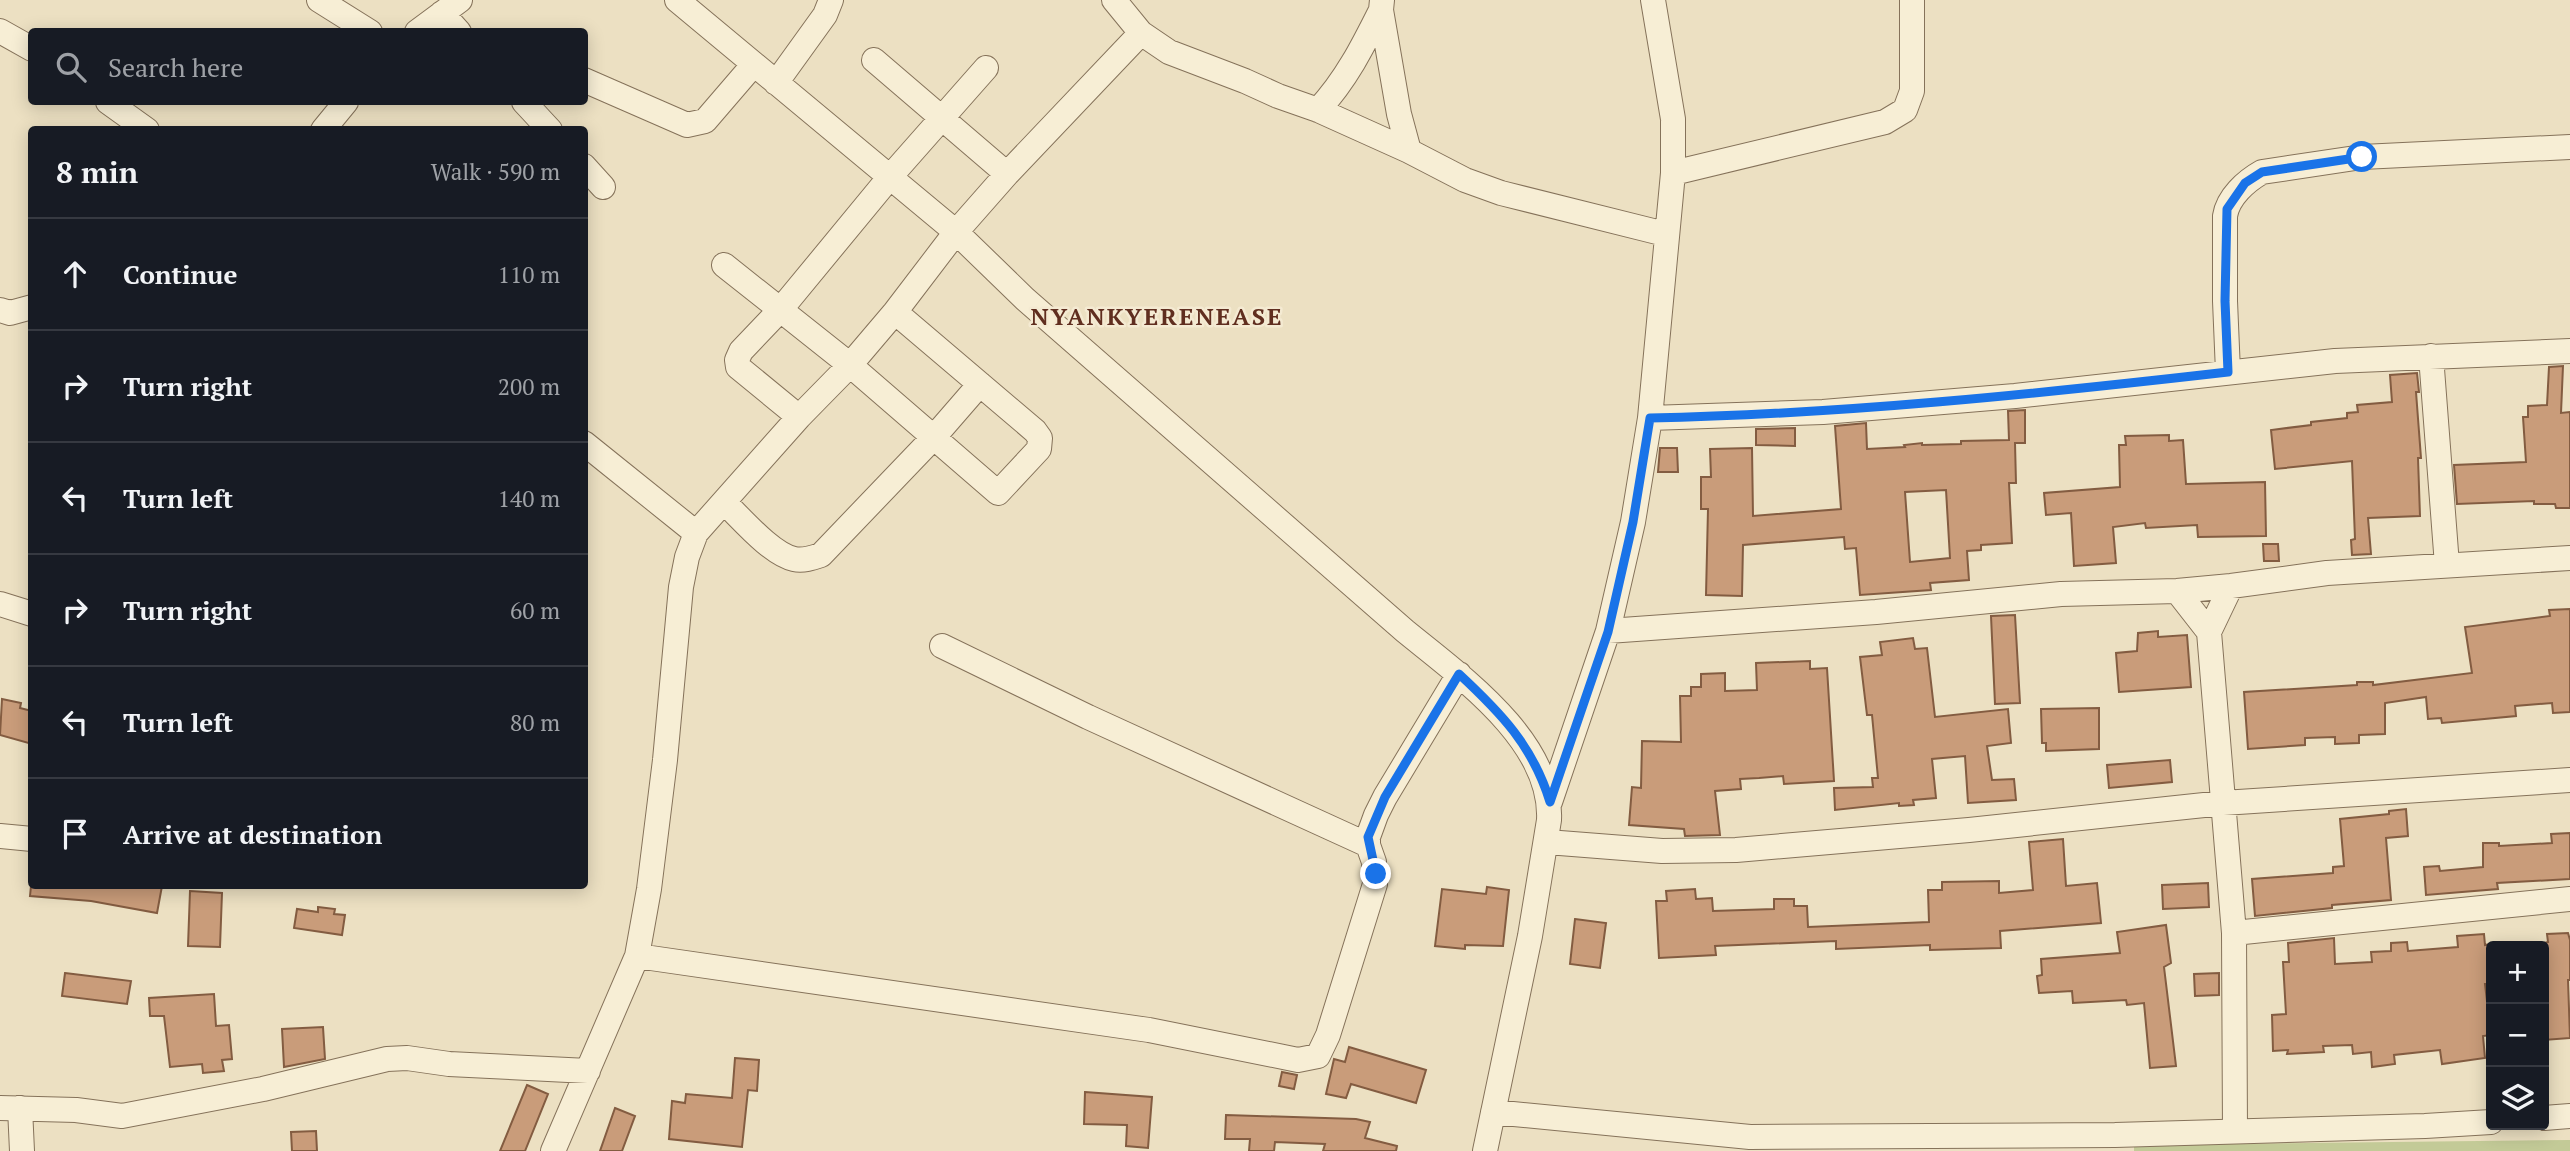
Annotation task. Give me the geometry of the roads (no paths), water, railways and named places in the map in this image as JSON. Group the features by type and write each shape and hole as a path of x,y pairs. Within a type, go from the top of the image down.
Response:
{"street":[{"path":"318,0 364,28"},
{"path":"677,0 956,232 1025,299 1405,631 1459,674 1492,705 1526,746 1550,802"},
{"path":"776,83 825,15 831,0"},
{"path":"1114,0 1141,33 1169,52 1318,110 1409,151 1465,180 1502,193 1665,234"},
{"path":"1485,1151 1530,936 1550,802 1608,632 1633,522 1650,418 1665,234 1673,173 1673,119 1653,0"},
{"path":"1673,173 1885,122 1905,110 1912,90 1912,0"},
{"path":"1318,110 1345,78 1382,5"},
{"path":"1382,5 1399,114 1409,151"},
{"path":"421,28 451,6 459,28"},
{"path":"0,31 28,47"},
{"path":"553,1151 637,956 649,889 665,760 681,587 687,557 696,533 799,417 850,365 895,312 956,232 1007,174 1141,33"},
{"path":"874,60 1007,174"},
{"path":"588,82 687,125 700,124 754,64"},
{"path":"799,417 738,367 737,360 741,351 781,309 889,178 986,68"},
{"path":"112,105 141,126"},
{"path":"326,126 344,105"},
{"path":"527,105 546,126"},
{"path":"2228,372 2225,216 2235,195 2254,176 2262,172 2362,157 2570,147"},
{"path":"588,170 603,187"},
{"path":"724,265 850,365 998,493 1039,449 1040,438 895,312"},
{"path":"0,310 10,313 28,308"},
{"path":"1650,418 1823,412 2015,396 2335,361 2570,351"},
{"path":"2431,356 2447,565"},
{"path":"724,502 778,552 793,559 821,555 934,437 980,384"},
{"path":"588,446 696,533"},
{"path":"1608,632 1876,612 2061,594 2177,591 2327,573 2570,558"},
{"path":"2231,586 2209,632 2234,933 2235,1130"},
{"path":"2177,591 2209,632"},
{"path":"0,604 28,613"},
{"path":"942,646 1088,717 1368,845"},
{"path":"637,956 1149,1030 1298,1059 1318,1056 1328,1035 1354,957 1375,884 1374,862 1368,837 1385,797 1459,674"},
{"path":"1546,842 1662,851 1737,850 1969,831 2223,803 2570,780"},
{"path":"0,836 28,839"},
{"path":"2234,933 2570,899"},
{"path":"22,1151 10,1108 76,1110 122,1116 263,1089 387,1059 407,1058 449,1064 588,1071"},
{"path":"1493,1112 1750,1144 2486,1122"},
{"path":"2549,1118 2570,1116"}],"district":[{"name":"NYANKYERENEASE","path":"1157,317"}]}
